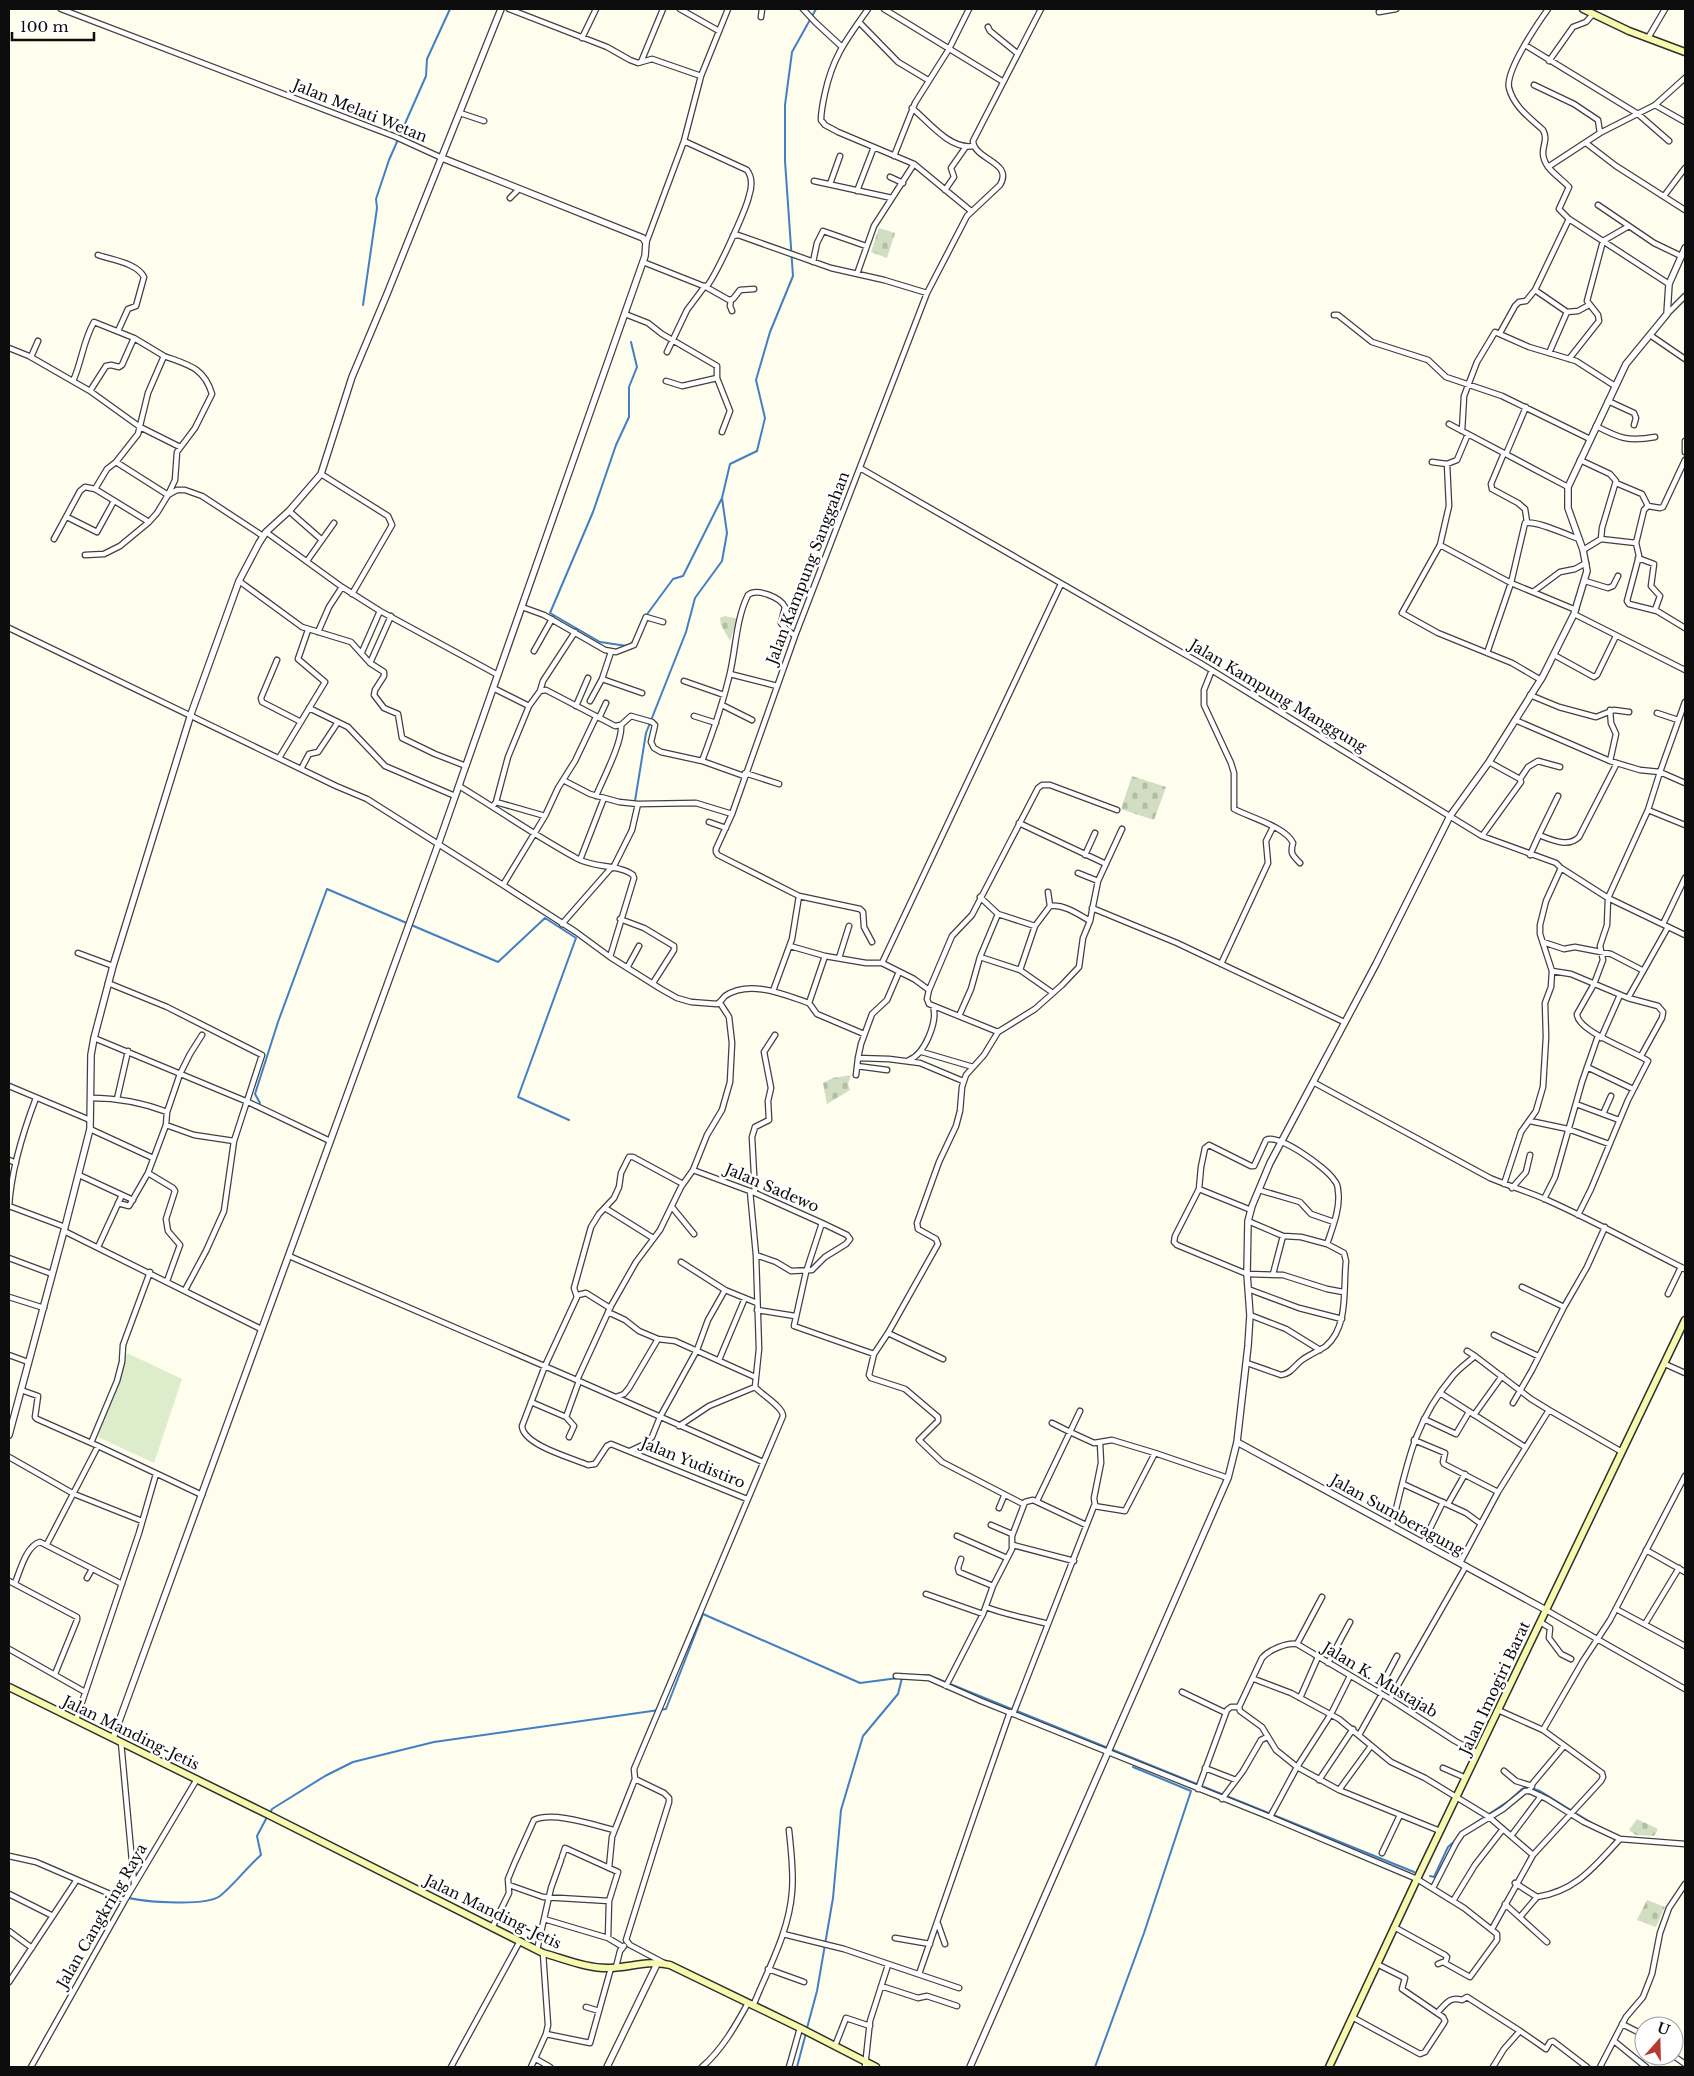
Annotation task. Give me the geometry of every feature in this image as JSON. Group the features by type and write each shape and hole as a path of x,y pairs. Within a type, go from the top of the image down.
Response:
{"main road":[{"path":"1583,9 1685,52"},
{"name":"Jalan Imogiri Barat","path":"1329,2067 1416,1879 1685,1320"},
{"name":"Jalan Manding-Jetis","path":"9,1687 271,1815 540,1951 586,1966 613,1968 665,1964 685,1971 801,2028 866,2065 876,2067"}],"street":[{"name":"Jalan Melati Wetan","path":"61,9 396,138 640,236 646,243"},
{"path":"9,1435 90,1129 91,1055 94,1038 113,966 191,714 240,581 264,534 289,511 321,474 352,377 501,9"},
{"path":"510,9 607,47 630,60 641,62 652,59 701,76"},
{"path":"582,38 596,9"},
{"path":"641,62 663,9"},
{"path":"680,9 719,31"},
{"path":"113,1738 459,786 643,262 646,243 684,142 701,76 728,9"},
{"path":"761,17 762,9"},
{"path":"803,9 841,46"},
{"path":"868,9 841,46 829,78 821,120 825,125 838,132 914,164 971,211"},
{"path":"884,9 1002,81"},
{"path":"894,156 912,108 949,49 969,9"},
{"path":"912,108 947,139 965,148 973,146 974,139 1002,81 1041,9"},
{"path":"1379,12 1396,9"},
{"path":"1548,9 1525,44 1512,73 1509,87 1520,109 1546,134 1543,154 1548,167 1569,187 1559,207 1560,211 1669,284"},
{"path":"1648,38 1665,9"},
{"path":"1549,61 1571,29 1588,21 1594,14"},
{"path":"859,22 893,58 928,80"},
{"path":"988,27 990,31 1017,53"},
{"path":"1525,44 1549,61 1638,114 1669,140"},
{"path":"1548,167 1600,134 1655,105 1685,78"},
{"path":"1534,85 1574,104 1598,120 1600,134"},
{"path":"1655,105 1685,122"},
{"path":"460,113 484,121"},
{"path":"667,352 687,310 716,271 749,197 751,182 749,173 740,166 684,142"},
{"path":"1586,143 1616,166 1685,210"},
{"name":"Jalan Kampung Sanggahan","path":"799,896 716,852 716,849 732,814 795,636 926,293 971,211 1000,185 1004,174 999,166 973,146"},
{"path":"857,191 874,147"},
{"path":"945,190 954,177 951,168 965,148"},
{"path":"830,184 840,156"},
{"path":"857,274 874,226 914,164"},
{"path":"1664,196 1685,168"},
{"path":"890,177 903,183"},
{"path":"814,181 892,198"},
{"path":"510,198 519,189"},
{"path":"1598,205 1654,243 1681,256"},
{"path":"1500,334 1516,304 1526,301 1536,290 1570,219"},
{"path":"1569,359 1599,321 1598,315 1588,305 1588,295 1603,241 1629,226"},
{"path":"813,262 817,243 823,230 866,246"},
{"path":"732,236 738,235 813,262 926,293"},
{"path":"1667,314 1669,284 1685,248"},
{"path":"98,255 133,267 144,277 136,306 128,309 118,331"},
{"path":"643,262 705,286 731,300"},
{"path":"732,311 730,308 731,300 740,290 754,289"},
{"path":"1536,290 1567,312 1581,310 1588,305"},
{"path":"970,2067 1228,1478 1237,1442 1247,1363 1250,1315 1247,1274 1248,1221 1259,1190 1312,1082 1376,964 1450,816 1489,762 1541,680 1575,612 1586,581 1586,563 1568,508 1568,487 1626,364 1667,314 1685,296"},
{"path":"1549,353 1567,312"},
{"path":"625,314 648,323 655,330 714,364 718,369 717,378 730,411 722,432"},
{"path":"1334,316 1338,315 1372,342 1428,360 1444,376 1468,386 1495,393 1590,439"},
{"path":"72,381 81,364 84,341 94,322 134,338 164,356 190,365 201,372 212,394 196,428 180,448 175,458 174,482 157,513 120,546 110,552 98,555 85,554"},
{"path":"1462,431 1462,404 1468,386 1477,362 1490,337 1495,332 1518,343 1569,359 1615,386"},
{"path":"1650,335 1685,359"},
{"path":"90,390 106,366 119,367 122,365 134,338"},
{"path":"31,357 38,341"},
{"path":"9,348 31,357 90,390 140,426 180,448"},
{"path":"95,489 107,470 135,439 148,393 164,356"},
{"path":"666,381 682,386 717,378"},
{"path":"1608,401 1634,413 1636,418 1634,425"},
{"path":"1487,652 1511,583 1524,527 1527,522 1525,509 1518,503 1492,490 1491,484 1526,407"},
{"path":"1449,424 1568,487"},
{"path":"1596,426 1625,440 1641,440 1655,437"},
{"path":"1432,462 1447,464 1457,460 1468,434"},
{"path":"1685,441 1685,452"},
{"path":"1580,460 1615,478 1616,483 1602,528 1601,539"},
{"path":"1648,506 1664,507 1685,460"},
{"path":"116,462 168,495"},
{"path":"1447,464 1449,506 1440,545 1402,612 1447,637 1487,652 1541,680"},
{"name":"Jalan Kampung Manggung","path":"860,468 1212,670 1482,836 1556,863 1608,898 1685,935"},
{"path":"321,474 388,516 392,522 352,594"},
{"path":"1616,483 1642,494 1648,506"},
{"path":"54,539 81,489 85,487 95,489 148,522"},
{"path":"168,495 177,490 194,492 307,561 352,594 380,611 498,675"},
{"path":"67,517 98,532 114,501"},
{"path":"1648,506 1643,513 1636,543 1638,558 1627,602 1655,610 1685,628"},
{"path":"289,511 322,540"},
{"path":"1527,522 1579,539"},
{"path":"307,561 334,523"},
{"path":"1582,550 1601,539 1636,543"},
{"path":"1440,545 1511,583 1575,612 1616,636 1685,670"},
{"path":"1638,558 1654,564 1651,586 1660,596 1655,610"},
{"path":"1533,592 1560,572 1575,569 1586,563"},
{"path":"1586,581 1608,588 1615,584 1618,576"},
{"path":"240,581 295,623 308,630 351,642 370,663 385,674 374,695 384,708 398,714 402,738 466,766"},
{"path":"882,963 1061,584"},
{"path":"318,632 329,607 342,587"},
{"path":"702,761 722,705 741,618 746,598 750,592 765,594 785,604 781,623 786,630 795,636"},
{"path":"522,607 552,619 611,652 634,645 646,617 663,622"},
{"path":"362,652 380,611"},
{"path":"370,663 391,616"},
{"path":"534,651 552,619"},
{"path":"9,628 367,799 576,932 627,968 677,998 709,1005 720,1003 725,996 748,989 773,991 809,1003 817,1014 864,1034"},
{"path":"279,758 325,680 298,659 308,630"},
{"path":"494,804 508,757 530,706 540,691 542,681 575,632"},
{"path":"1554,655 1594,678 1616,636"},
{"path":"590,701 602,679 611,652"},
{"path":"277,660 261,698 262,702 301,722"},
{"path":"1212,670 1203,697 1204,705 1234,773 1234,809 1273,827 1292,840 1291,853 1300,863"},
{"path":"730,674 777,686"},
{"path":"576,706 588,678"},
{"path":"602,679 642,693"},
{"path":"684,681 724,695"},
{"path":"493,688 530,706"},
{"path":"540,691 546,690 615,726 621,725 631,716 650,721 654,725 651,742 654,748 666,753 702,761 779,784"},
{"path":"1530,696 1559,707 1596,717 1610,710 1629,712"},
{"path":"1578,1215 1619,1120 1648,1061 1600,1037 1576,1017 1594,984 1603,960 1600,946 1607,925 1608,898 1648,810 1685,702"},
{"path":"503,885 545,816 558,788 575,761 606,703"},
{"path":"722,705 752,720"},
{"path":"309,708 353,731 386,766 455,796"},
{"path":"1610,710 1612,726 1616,734 1610,761"},
{"path":"1656,713 1678,720"},
{"path":"694,716 716,723"},
{"path":"1514,720 1610,761 1640,770 1660,772 1685,783"},
{"path":"301,769 310,753 318,752 338,722"},
{"path":"596,796 610,760 616,753 621,725"},
{"path":"1489,762 1520,779"},
{"path":"1482,836 1521,784 1520,779 1528,767 1536,762 1560,767"},
{"path":"1539,835 1555,841 1574,842 1579,837 1617,763"},
{"path":"563,780 604,798 638,804 696,803 732,814"},
{"path":"998,1032 928,1004 929,990 952,936 972,915 1035,793 1044,784 1061,788 1117,810"},
{"path":"459,786 494,804 580,860 629,872 634,878 620,918 610,957"},
{"path":"1530,855 1558,796"},
{"path":"580,860 604,798"},
{"path":"494,804 545,816"},
{"path":"562,924 609,868 632,830 638,804"},
{"path":"1648,810 1685,825"},
{"path":"709,822 726,828"},
{"path":"1019,823 1106,864"},
{"path":"1221,964 1268,861 1266,841 1273,827"},
{"path":"1023,1504 1004,1496 942,1462 920,1441 920,1437 939,1418 905,1389 870,1377 874,1354 888,1333 938,1244 936,1238 918,1229 917,1223 936,1170 956,1126 963,1081 984,1055 998,1032 1028,1014 1053,993 1078,967 1083,938 1090,921 1098,881 1122,829"},
{"path":"1085,855 1095,832"},
{"path":"1504,1184 1521,1132 1536,1111 1543,1088 1546,1003 1551,987 1552,971 1540,925 1542,913 1561,868"},
{"path":"1078,873 1098,881"},
{"path":"1628,998 1665,926 1685,878"},
{"path":"1048,892 1050,906"},
{"path":"773,991 790,946 799,896 860,909 863,912 864,927 872,942"},
{"path":"980,897 998,914 1035,926"},
{"path":"1020,970 1035,926 1050,906 1056,905 1070,910 1090,921"},
{"path":"1092,908 1161,936 1344,1022"},
{"path":"959,1016 971,989 980,956 998,914"},
{"path":"620,918 644,928 674,946 674,950 653,983"},
{"path":"839,958 849,926"},
{"path":"1543,942 1564,949 1575,946 1602,952 1617,957 1642,970"},
{"path":"627,968 639,946"},
{"path":"790,946 825,956 866,964 882,963 914,979 929,990"},
{"path":"78,954 113,966"},
{"path":"809,1003 825,956"},
{"path":"980,956 1020,970 1053,993"},
{"path":"1552,971 1571,974 1628,998 1658,1006 1664,1012 1662,1018 1641,1056"},
{"path":"856,1075 864,1034 874,1010 889,996 899,972"},
{"path":"108,983 167,1007 262,1055 234,1141 224,1211 206,1251 185,1290"},
{"path":"1544,1199 1555,1177 1587,1067 1620,995"},
{"path":"566,1417 578,1380 609,1310 636,1262 653,1238 672,1207 683,1184 693,1170 707,1135 722,1110 730,1082 732,1030 729,1016 720,1003"},
{"path":"908,1061 922,1052 930,1031 934,1012 933,1006"},
{"path":"118,1203 128,1207 148,1174 166,1125 167,1112 180,1074 186,1059 202,1035"},
{"path":"609,1868 614,1830 635,1779 634,1769 784,1413 755,1387 759,1349 752,1137 755,1127 769,1120 768,1101 771,1091 764,1052 775,1035"},
{"path":"94,1038 248,1102 330,1141"},
{"path":"117,1099 128,1051"},
{"path":"922,1052 973,1068"},
{"path":"858,1058 926,1064 963,1081"},
{"path":"857,1066 887,1070"},
{"path":"1587,1067 1634,1089"},
{"path":"1312,1082 1504,1184 1544,1199 1683,1268 1668,1294"},
{"path":"9,1094 11,1087 90,1120"},
{"path":"1603,1114 1611,1096"},
{"path":"36,1098 16,1163 9,1195 9,1206 65,1229 261,1329"},
{"path":"91,1098 143,1103 167,1112"},
{"path":"1576,1104 1619,1120"},
{"path":"1530,1121 1568,1129 1609,1144"},
{"path":"166,1125 194,1135 234,1141"},
{"path":"90,1129 153,1158"},
{"path":"1327,1244 1334,1222 1339,1192 1335,1180 1320,1165 1282,1141 1268,1138 1254,1166 1207,1145 1204,1150 1199,1189 1175,1236 1174,1242 1184,1249 1247,1274 1273,1274 1343,1292"},
{"path":"1512,1188 1526,1172 1530,1155"},
{"path":"578,1296 574,1288 587,1239 596,1218 614,1198 619,1187 621,1173 631,1156 683,1184"},
{"path":"9,1160 16,1163"},
{"name":"Jalan Sadewo","path":"693,1170 753,1192 822,1223 806,1272 795,1316"},
{"path":"148,1174 175,1191 166,1219 168,1231 180,1245 167,1280"},
{"path":"79,1175 133,1200"},
{"path":"1199,1189 1251,1210"},
{"path":"1259,1190 1300,1202 1311,1214 1334,1222"},
{"path":"98,1247 122,1195"},
{"path":"672,1207 694,1234"},
{"path":"605,1208 653,1238"},
{"path":"1247,1363 1281,1376 1287,1374 1304,1359 1320,1350 1334,1337 1342,1320 1346,1257 1327,1244 1301,1237 1283,1236 1248,1221"},
{"path":"756,1255 776,1262 791,1271 806,1272 812,1270 825,1257 850,1241 847,1235 822,1223"},
{"path":"1512,1403 1587,1267 1605,1228"},
{"path":"1273,1274 1283,1236"},
{"path":"289,1256 763,1462"},
{"path":"9,1258 52,1274"},
{"path":"681,1262 725,1290 757,1303"},
{"path":"91,1443 116,1381 122,1362 123,1345 150,1272"},
{"path":"1522,1287 1564,1307"},
{"path":"1248,1289 1299,1308 1342,1320"},
{"path":"630,1451 650,1439 697,1350 708,1320 725,1290"},
{"path":"569,1437 574,1426 566,1417 531,1402 545,1366 578,1296 586,1293 640,1331 697,1350 755,1378"},
{"path":"9,1297 44,1308"},
{"path":"719,1360 745,1298"},
{"path":"757,1310 795,1316 794,1324 796,1327 874,1354"},
{"path":"1250,1315 1286,1329 1320,1350"},
{"path":"888,1333 943,1360"},
{"path":"1494,1335 1538,1356"},
{"path":"616,1397 624,1394 629,1388 658,1338"},
{"path":"1467,1351 1549,1410 1622,1452"},
{"path":"9,1355 28,1362"},
{"path":"1392,1525 1414,1440 1424,1419 1453,1376 1475,1356"},
{"path":"1665,1364 1685,1373"},
{"path":"1424,1419 1456,1434 1502,1376"},
{"path":"679,1426 709,1406 755,1387"},
{"path":"21,1390 38,1396 36,1418 202,1495"},
{"path":"1440,1393 1526,1447"},
{"name":"Jalan Yudistiro","path":"531,1402 522,1430 531,1440 546,1448 591,1466 595,1464 610,1444 747,1499"},
{"path":"1460,1563 1498,1492 1549,1410"},
{"path":"1037,1501 1080,1411"},
{"path":"1052,1423 1089,1441 1100,1443 1109,1440 1122,1442 1228,1478"},
{"path":"1414,1440 1445,1453 1444,1464 1498,1492"},
{"name":"Jalan Sumberagung","path":"1237,1442 1546,1610"},
{"path":"919,1974 1013,1711 1095,1505 1094,1498 1101,1458 1100,1443"},
{"path":"47,1544 98,1446"},
{"path":"1095,1505 1125,1511 1154,1453"},
{"path":"9,1457 74,1494 142,1521"},
{"path":"76,1720 122,1584 156,1474"},
{"path":"1422,1543 1465,1474"},
{"path":"1543,1730 1616,1608 1684,1480"},
{"path":"1403,1484 1466,1513 1481,1524"},
{"path":"999,1508 1004,1496"},
{"path":"947,1684 984,1614 993,1586 1013,1545 1012,1534 1023,1504 1030,1500 1037,1501 1086,1525"},
{"path":"991,1525 1012,1534"},
{"path":"957,1536 1007,1558"},
{"path":"15,1584 32,1547 40,1542 122,1584"},
{"path":"1013,1545 1074,1561"},
{"path":"1646,1550 1685,1572"},
{"path":"961,1559 958,1568 959,1572 993,1586"},
{"path":"1390,1699 1466,1566"},
{"path":"1645,1624 1679,1568"},
{"path":"88,1578 92,1569"},
{"path":"9,1581 77,1617 55,1674"},
{"path":"926,1594 984,1614"},
{"path":"1322,1597 1297,1644 1287,1644 1262,1658 1240,1707 1240,1712 1264,1728 1267,1737 1280,1755 1319,1780 1440,1832"},
{"path":"986,1607 1007,1615 1016,1615 1048,1624"},
{"path":"1616,1608 1685,1646"},
{"path":"1546,1610 1685,1690"},
{"path":"1328,1663 1350,1622"},
{"path":"1540,1622 1550,1628 1549,1638 1561,1654 1571,1659"},
{"name":"Jalan K. Mustajab","path":"1297,1644 1478,1753"},
{"path":"9,1649 85,1692"},
{"path":"1359,1735 1397,1656"},
{"path":"1300,1698 1318,1657"},
{"path":"896,1676 924,1677 947,1684 1108,1751 1200,1785 1416,1879 1453,1901 1497,1934 1496,1940 1470,1977 1441,1961 1438,1964"},
{"path":"1270,1816 1297,1766 1331,1714 1350,1676"},
{"path":"1254,1679 1300,1698 1331,1714 1353,1729 1391,1762 1426,1778 1487,1816 1533,1855"},
{"path":"1182,1692 1226,1713"},
{"path":"1200,1785 1226,1713 1229,1708 1240,1707"},
{"path":"1492,1929 1515,1884 1533,1855 1603,1777 1600,1771 1543,1730 1498,1710"},
{"path":"1319,1780 1353,1729"},
{"path":"1224,1796 1262,1740 1267,1737"},
{"path":"121,1742 134,1885"},
{"path":"1339,1790 1371,1746"},
{"path":"1433,1888 1459,1838 1487,1816 1504,1809 1521,1793 1531,1789 1533,1783 1564,1746"},
{"path":"1206,1768 1236,1780"},
{"path":"1443,1768 1466,1778"},
{"path":"1504,1771 1516,1781 1570,1814 1620,1839 1685,1844"},
{"name":"Jalan Cangkring Raya","path":"31,2067 125,1899 197,1779"},
{"path":"546,2034 590,2043 613,1968 625,1945 669,1802 669,1798 664,1794 635,1779"},
{"path":"1511,1836 1540,1796"},
{"path":"1382,1853 1400,1815"},
{"path":"492,1928 509,1893 508,1879 536,1819 564,1819 614,1830"},
{"path":"702,2067 751,2004 783,1934 792,1892 789,1830"},
{"path":"1453,1901 1475,1865 1503,1830"},
{"path":"1515,1884 1537,1897 1555,1895 1588,1874 1620,1839"},
{"path":"531,2067 536,2059 548,2025 548,2000 540,1951 549,1897 565,1848 619,1873 609,1901 608,1938"},
{"path":"9,1864 10,1857 36,1862 76,1881 125,1899"},
{"path":"10,1979 76,1881"},
{"path":"1600,2067 1626,2017 1643,1997 1652,1974 1660,1933 1669,1908 1685,1884"},
{"path":"509,1885 549,1897 609,1901"},
{"path":"9,1894 53,1916"},
{"path":"1520,1917 1537,1897"},
{"path":"1505,1904 1547,1942"},
{"path":"544,1919 608,1938 665,1964"},
{"path":"937,1922 945,1944"},
{"path":"1394,1927 1445,1955 1447,1957 1445,1963"},
{"path":"9,1931 32,1948"},
{"path":"783,1934 832,1946 959,1988"},
{"path":"896,1938 930,1944"},
{"path":"451,2067 520,1941"},
{"path":"607,2067 657,1964"},
{"path":"1352,2017 1423,2054 1445,2021 1437,2013 1403,1990 1405,1978 1377,1964"},
{"path":"866,2065 870,2026 888,1965"},
{"path":"768,1970 804,1982"},
{"path":"881,1986 918,1998 927,1996 957,2006"},
{"path":"1437,2013 1453,1998 1462,2000 1468,1997 1546,2049 1550,2042 1553,2041 1587,2067"},
{"path":"586,2007 604,2017"},
{"path":"835,2046 846,2018 870,2026"},
{"path":"1622,2024 1634,2030"},
{"path":"789,2067 801,2028"},
{"path":"1493,2067 1504,2049 1520,2031"},
{"path":"1614,2041 1644,2067"},
{"path":"536,2059 550,2067"}],"green space":[{"path":"879,228 895,233 887,258 871,252"},
{"path":"725,616 737,619 730,641 721,625 720,618"},
{"path":"1132,776 1166,787 1154,820 1121,809"},
{"path":"851,1075 848,1084 850,1090 827,1104 823,1083 833,1078"},
{"path":"127,1353 182,1379 154,1463 98,1437"},
{"path":"1637,1819 1658,1829 1654,1836 1636,1835 1629,1830"},
{"path":"1647,1900 1665,1907 1656,1927 1637,1920"}],"waterway":[{"path":"363,305 377,208 376,199 389,160 426,76 427,59 450,9"},
{"path":"635,801 646,733 686,632 695,598 722,561 727,533 722,498 730,464 757,451 765,418 756,380 770,332 793,276 785,161 785,105 792,52 816,9"},
{"path":"631,342 637,367 629,387 629,417 616,445 593,512 550,613 600,642 627,646 634,641"},
{"path":"645,617 673,579 683,576 722,498"},
{"path":"629,832 632,822"},
{"path":"260,1103 255,1094 278,1022 327,889 498,962 545,918 576,938 518,1097 569,1120"},
{"path":"270,1813 272,1809 325,1776 353,1762 434,1742 666,1709 703,1614 860,1683 898,1678"},
{"path":"920,1675 928,1675 1414,1872"},
{"path":"807,2028 817,1991 833,1898 841,1810 863,1736 898,1694 902,1678"},
{"path":"1095,2067 1144,1933 1191,1791 1133,1767"},
{"path":"1471,1826 1510,1800 1522,1789 1528,1787 1540,1791 1595,1825"},
{"path":"118,1895 139,1900 170,1902 200,1901 220,1896 261,1855 257,1836 267,1817"},
{"path":"1430,1876 1434,1877 1448,1847 1456,1840"},
{"path":"16,1855 30,1859"},
{"path":"42,1862 63,1871"},
{"path":"797,2067 806,2033"}]}
